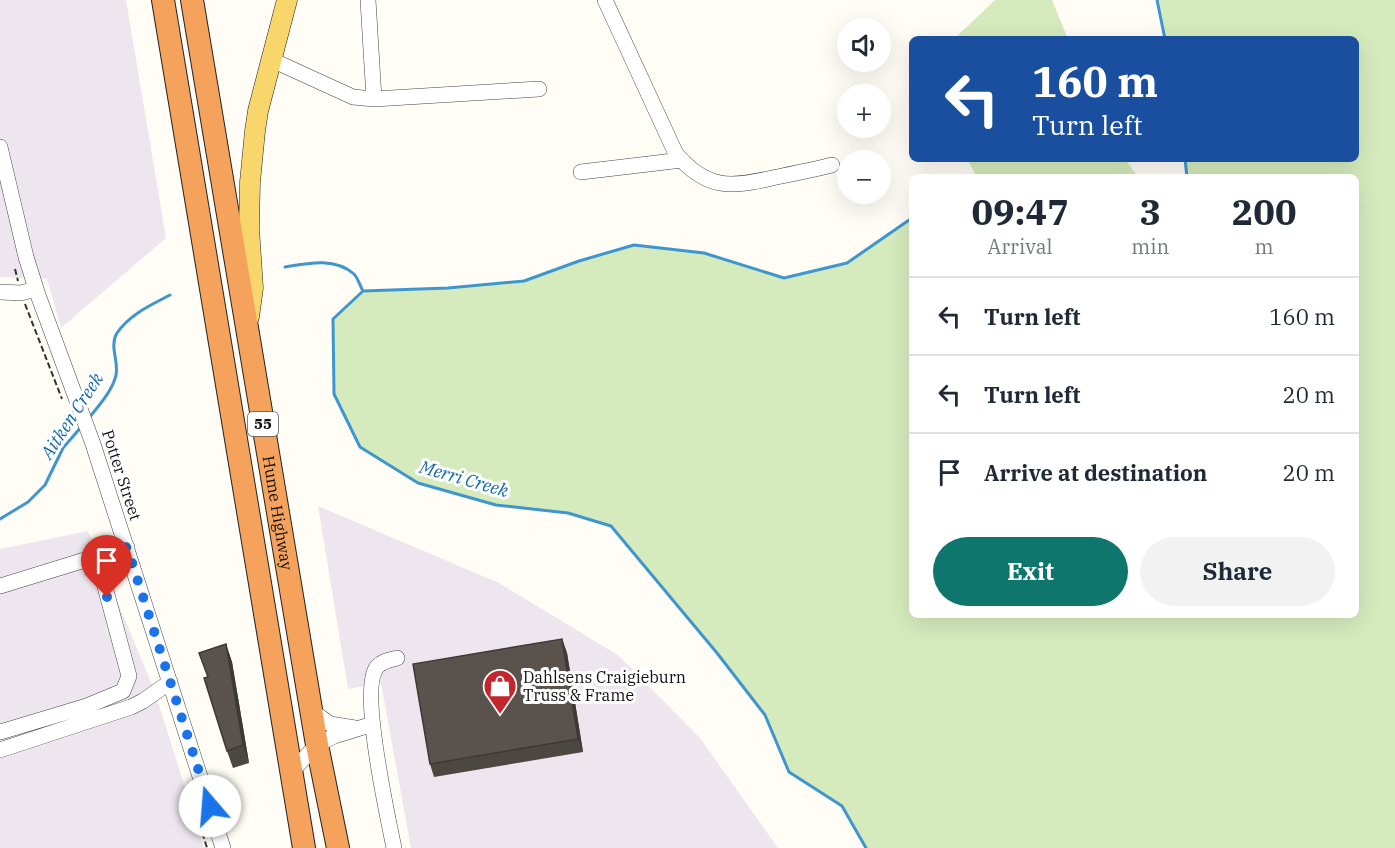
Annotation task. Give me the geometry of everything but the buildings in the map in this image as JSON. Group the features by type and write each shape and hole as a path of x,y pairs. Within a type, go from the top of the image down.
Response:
{"highway":[{"name":"Hume Highway","path":"164,0 304,848"},
{"name":"Hume Highway","path":"192,0 317,745 338,848"}],"main road":[{"path":"247,328 253,288 250,248 250,182 258,111 287,0"}],"street":[{"path":"368,0 374,99"},
{"path":"605,0 676,154 704,178 729,185 750,183 832,165"},
{"path":"272,60 353,97 374,99 539,89"},
{"name":"Potter Street","path":"0,147 26,257 36,289 84,417 223,848"},
{"path":"581,172 682,160"},
{"path":"0,292 21,293 36,289"},
{"path":"0,586 127,547"},
{"path":"0,732 87,706 123,691 129,676 97,557"},
{"path":"394,848 373,724 372,680 376,668 385,661 398,658"},
{"path":"0,750 131,708 170,682"},
{"path":"312,711 330,724 357,729"},
{"path":"292,771 317,745 334,736 373,724"}],"path":[{"path":"21,293 60,397 65,402"}],"shaded area":[{"path":"0,0 126,0 166,238 61,328 47,279 0,277"},
{"path":"318,506 499,583 618,655 700,738 778,848 411,848 381,683 348,689"},
{"path":"88,531 155,692 204,848 0,848 0,549"}],"green space":[{"path":"995,0 1052,0 1067,36 957,36"},
{"path":"1157,0 1395,0 1395,848 866,848 842,806 789,772 765,715 717,653 611,526 568,513 496,505 418,483 360,447 334,394 333,319 363,291 448,288 524,281 579,261 634,245 704,253 784,278 847,263 909,220 909,618 1359,618 1359,174 1187,174 1185,162 1359,162 1359,36 1164,36"},
{"path":"969,162 1127,162 1136,174 975,174"}],"waterway":[{"name":"Merri Creek","path":"1157,0 1164,36"},
{"name":"Merri Creek","path":"1185,162 1187,174"},
{"name":"Merri Creek","path":"866,848 842,806 789,772 765,715 717,653 611,526 568,513 496,505 418,483 360,447 334,394 333,319 363,291 448,288 524,281 579,261 634,245 704,253 784,278 847,263 909,220"},
{"name":"Aitken Creek","path":"285,267 321,263 338,265 354,274 363,291"},
{"name":"Aitken Creek","path":"88,419 112,387 117,370 114,348 117,333 134,315 170,295"},
{"name":"Aitken Creek","path":"0,519 28,502 45,485 63,448 82,426"}],"place":[{"name":"Dahlsens Craigieburn Truss & Frame","path":"500,715"}],"route":[{"path":"107,597 97,557 127,547 210,806"}]}
